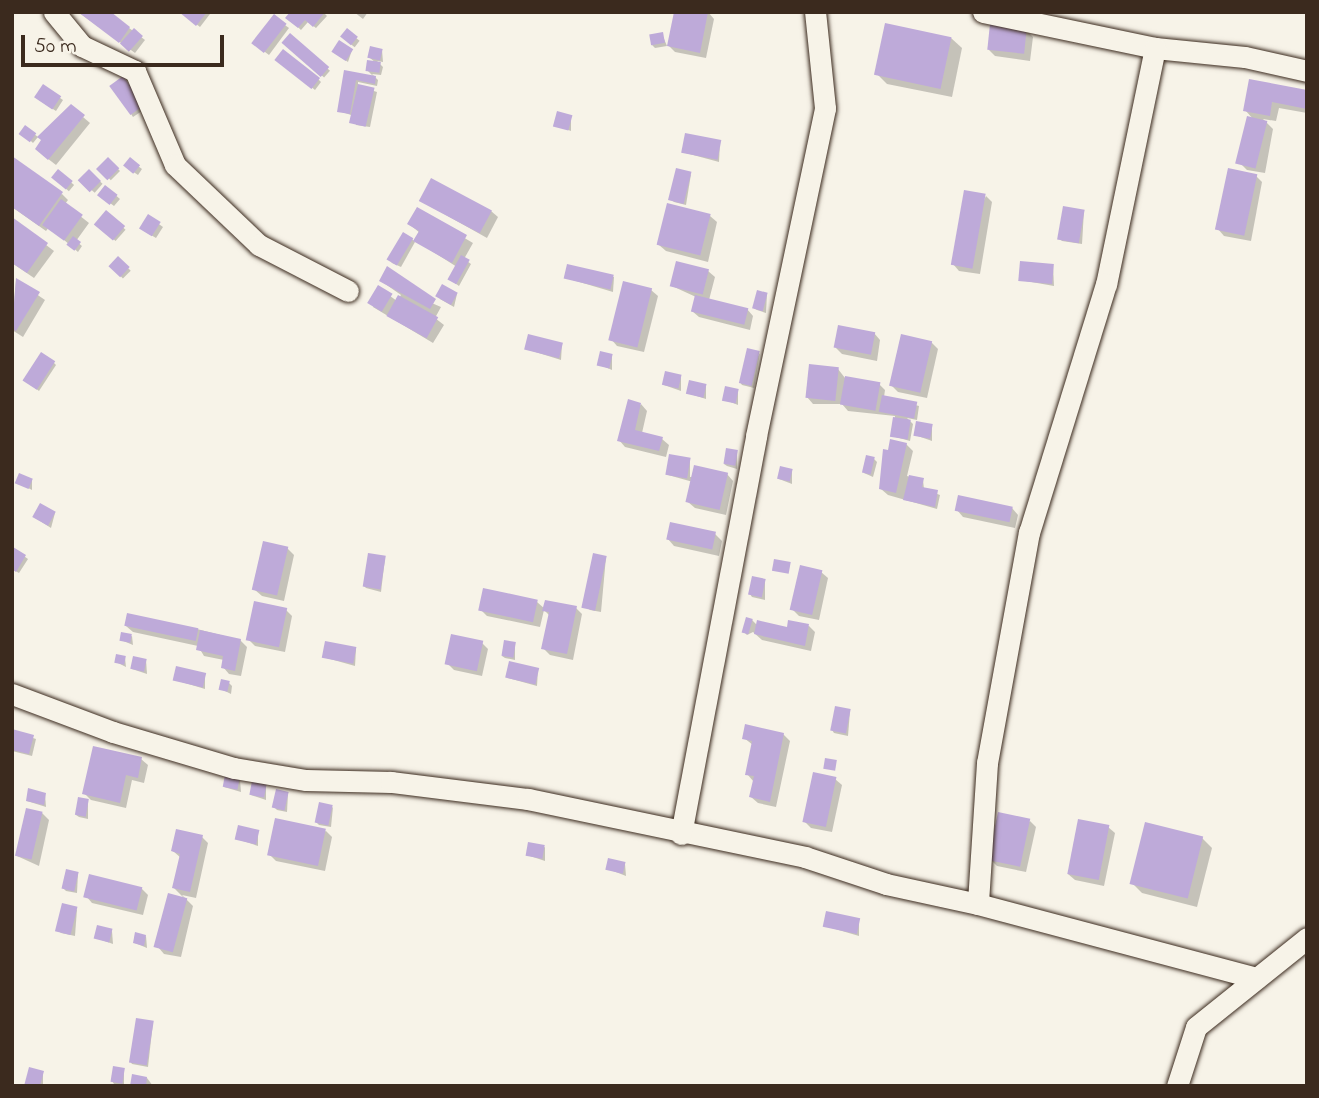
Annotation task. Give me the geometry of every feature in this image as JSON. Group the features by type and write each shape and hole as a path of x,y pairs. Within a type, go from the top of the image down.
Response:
{"street":[{"path":"54,12 82,46 135,71 175,165 184,174 259,245 348,291"},
{"path":"681,834 756,436 825,108 815,12"},
{"path":"983,12 1156,48 1245,57 1307,71"},
{"path":"978,904 987,763 1029,532 1106,284 1156,48"},
{"path":"12,694 113,732 234,768 306,780 391,782 528,799 681,834 806,857 886,884 978,904 1256,978"},
{"path":"1177,1086 1196,1027 1307,938"}],"building":[{"path":"78,12 111,12 130,27 119,43"},
{"path":"179,12 207,12 196,26"},
{"path":"290,12 325,12 313,27 305,20 298,28 285,18"},
{"path":"674,12 708,12 700,53 667,46"},
{"path":"274,14 287,24 264,53 251,43"},
{"path":"885,23 952,37 940,89 874,75"},
{"path":"990,24 1027,28 1024,54 987,50"},
{"path":"134,28 143,36 129,52 120,44"},
{"path":"347,28 358,37 351,45 340,37"},
{"path":"663,32 665,43 651,45 649,34"},
{"path":"290,33 329,67 321,77 281,43"},
{"path":"339,40 353,49 346,61 331,52"},
{"path":"370,46 383,49 380,61 367,58"},
{"path":"283,49 320,78 311,89 274,60"},
{"path":"367,60 381,62 379,73 365,71"},
{"path":"344,70 376,76 375,84 356,80 350,114 337,112"},
{"path":"123,76 144,105 130,115 109,86"},
{"path":"1249,79 1307,90 1307,109 1272,102 1270,116 1243,111"},
{"path":"43,84 61,96 52,110 34,97"},
{"path":"358,84 375,88 366,127 349,123"},
{"path":"71,104 85,115 48,160 35,149 41,140 37,137"},
{"path":"557,111 572,115 568,131 553,126"},
{"path":"1247,116 1267,121 1256,169 1235,164"},
{"path":"25,125 36,133 30,142 19,134"},
{"path":"685,133 721,140 718,160 681,153"},
{"path":"12,156 63,192 39,226 12,207"},
{"path":"108,157 119,168 107,180 96,169"},
{"path":"130,157 140,165 133,174 123,166"},
{"path":"676,168 692,172 684,204 668,200"},
{"path":"1228,168 1257,174 1244,236 1215,230"},
{"path":"58,169 73,181 66,190 51,178"},
{"path":"89,169 101,181 90,192 78,180"},
{"path":"431,178 492,210 480,233 419,201"},
{"path":"105,185 118,195 110,205 97,195"},
{"path":"964,190 986,194 972,269 951,265"},
{"path":"61,199 83,215 64,241 42,225"},
{"path":"667,203 711,214 700,256 657,245"},
{"path":"1063,206 1085,210 1079,243 1057,239"},
{"path":"417,207 467,235 452,263 413,241 419,231 407,224"},
{"path":"106,210 125,226 113,241 94,225"},
{"path":"148,214 161,222 152,236 139,228"},
{"path":"12,217 48,243 27,273 12,263"},
{"path":"403,232 413,238 397,266 387,259"},
{"path":"73,236 81,242 74,251 66,245"},
{"path":"461,255 470,260 456,284 447,279"},
{"path":"118,256 130,267 120,277 108,266"},
{"path":"676,261 709,269 703,294 670,286"},
{"path":"1020,261 1054,264 1052,284 1018,281"},
{"path":"567,264 614,275 610,289 564,279"},
{"path":"387,266 436,299 430,309 379,281"},
{"path":"16,278 40,292 16,331 12,329"},
{"path":"623,281 652,288 637,347 608,340"},
{"path":"442,284 458,293 451,305 435,296"},
{"path":"378,285 393,294 382,312 367,303"},
{"path":"757,290 768,293 763,311 752,308"},
{"path":"398,295 438,317 427,338 386,316"},
{"path":"695,295 748,308 744,325 691,311"},
{"path":"838,325 875,332 871,355 834,348"},
{"path":"528,334 563,343 559,358 524,350"},
{"path":"901,334 932,341 920,393 889,386"},
{"path":"747,348 760,351 752,386 739,383"},
{"path":"600,351 613,354 609,369 597,366"},
{"path":"41,352 55,361 37,390 22,381"},
{"path":"809,364 839,367 835,401 805,398"},
{"path":"665,371 682,375 678,388 662,385"},
{"path":"845,376 880,382 875,411 840,405"},
{"path":"689,380 707,384 703,398 686,394"},
{"path":"725,386 739,389 736,404 722,401"},
{"path":"882,395 917,402 914,419 879,412"},
{"path":"628,399 641,403 635,430 663,437 659,451 617,441"},
{"path":"893,417 911,420 908,440 890,437"},
{"path":"916,421 933,424 930,439 913,436"},
{"path":"890,439 907,443 896,493 879,489 883,449 888,450"},
{"path":"726,448 738,450 735,466 723,464"},
{"path":"669,454 691,458 687,479 665,475"},
{"path":"866,455 875,457 871,475 862,473"},
{"path":"694,465 728,473 720,510 685,502"},
{"path":"780,466 793,469 790,482 777,479"},
{"path":"19,473 33,479 29,489 15,483"},
{"path":"909,475 924,478 922,487 938,490 935,507 903,500"},
{"path":"958,495 1013,507 1009,522 955,511"},
{"path":"40,503 56,512 48,526 32,517"},
{"path":"670,522 716,532 712,549 666,540"},
{"path":"263,541 288,547 277,596 252,590"},
{"path":"13,547 26,555 16,572 12,569"},
{"path":"368,553 386,556 380,589 363,587"},
{"path":"593,553 607,556 595,611 581,608"},
{"path":"774,559 791,562 789,574 772,571"},
{"path":"800,565 822,570 812,615 790,610"},
{"path":"752,576 766,579 762,597 748,595"},
{"path":"483,588 538,600 533,622 478,610"},
{"path":"545,600 577,606 567,654 541,649 549,612 542,611"},
{"path":"254,601 287,608 279,647 246,640"},
{"path":"127,613 198,628 196,641 124,626"},
{"path":"746,617 753,619 748,634 742,632"},
{"path":"757,620 787,627 788,620 809,624 805,646 754,634"},
{"path":"200,630 241,639 235,671 221,668 223,656 196,650"},
{"path":"121,632 132,634 130,643 119,641"},
{"path":"451,634 483,641 477,671 445,664"},
{"path":"504,640 516,642 513,658 501,656"},
{"path":"325,641 356,647 353,664 322,658"},
{"path":"116,654 126,656 124,665 114,663"},
{"path":"133,656 147,659 144,672 130,669"},
{"path":"509,661 539,668 535,685 505,678"},
{"path":"176,666 206,673 203,688 173,681"},
{"path":"221,679 230,681 227,692 219,690"},
{"path":"835,706 851,709 846,734 830,731"},
{"path":"745,724 784,733 770,802 749,797 754,776 745,775 752,741 742,739"},
{"path":"12,729 34,735 29,754 12,750"},
{"path":"93,746 142,757 138,778 126,775 120,803 82,794"},
{"path":"825,758 837,760 835,771 823,769"},
{"path":"813,772 836,777 826,827 802,822"},
{"path":"225,775 240,778 237,790 223,787"},
{"path":"252,781 267,784 264,798 249,795"},
{"path":"28,788 46,793 44,805 26,801"},
{"path":"276,789 289,792 284,810 272,808"},
{"path":"78,797 89,799 86,817 75,815"},
{"path":"319,802 333,805 328,825 315,823"},
{"path":"26,808 43,812 32,860 15,856"},
{"path":"998,812 1030,819 1020,867 988,860"},
{"path":"275,818 326,829 318,866 267,855"},
{"path":"1078,819 1109,825 1099,880 1067,874"},
{"path":"1145,822 1203,837 1188,899 1130,884"},
{"path":"238,825 259,830 256,845 235,840"},
{"path":"176,829 203,835 190,892 172,888 180,854 171,851"},
{"path":"528,842 545,845 542,859 526,856"},
{"path":"608,858 626,862 623,874 605,870"},
{"path":"66,869 79,872 74,891 62,888"},
{"path":"89,874 142,887 137,911 83,897"},
{"path":"168,893 187,898 173,952 154,947"},
{"path":"62,903 78,907 71,935 55,931"},
{"path":"826,911 860,918 857,934 823,927"},
{"path":"97,925 113,929 109,942 94,939"},
{"path":"135,932 146,935 144,946 133,943"},
{"path":"136,1018 154,1021 147,1065 129,1062"},
{"path":"113,1066 125,1068 122,1084 110,1082"},
{"path":"29,1067 44,1071 40,1086 24,1086"},
{"path":"132,1074 147,1077 146,1086 130,1086"}]}
